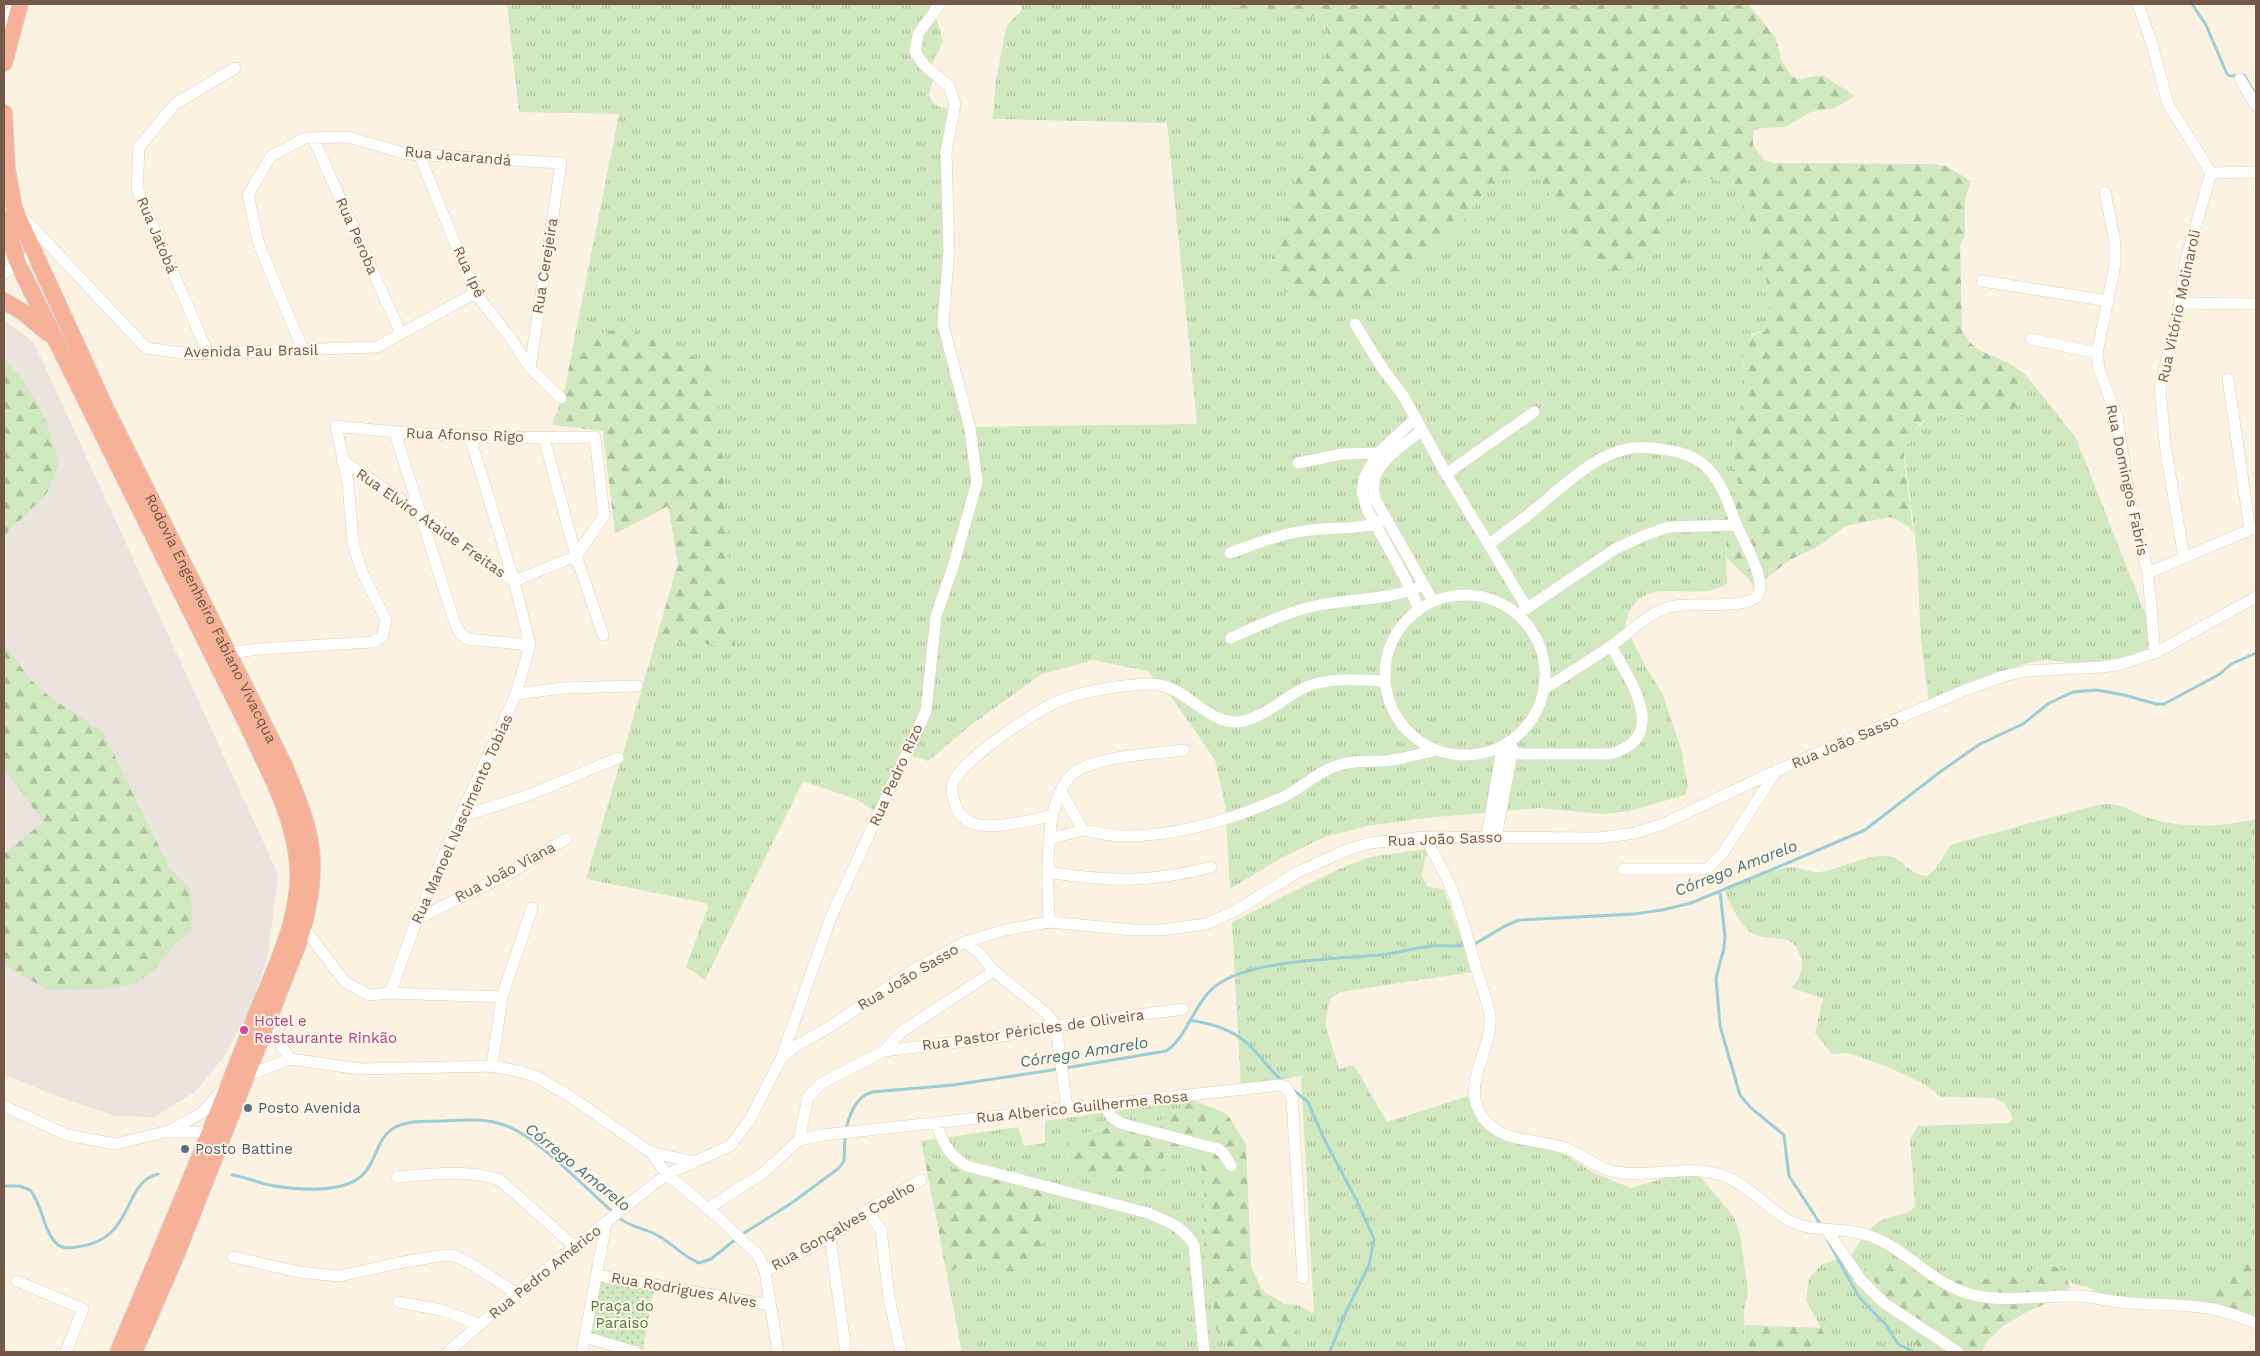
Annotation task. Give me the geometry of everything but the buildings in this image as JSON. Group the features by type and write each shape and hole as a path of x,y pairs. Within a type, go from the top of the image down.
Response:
{"highway":[{"path":"4,63 19,4"},
{"name":"Rodovia Engenheiro Fabiano Vivacqua","path":"4,113 11,270 53,337 168,568 300,805 310,839 312,862 303,927 268,1025 210,1132"},
{"name":"Rodovia Engenheiro Fabiano Vivacqua","path":"9,213 33,251 106,408 229,653 286,812 295,845 298,868 293,914 240,1076"},
{"path":"4,301 23,312 53,337"},
{"path":"82,393 106,408"},
{"path":"168,568 183,561"},
{"path":"118,1352 210,1132"},
{"path":"134,1352 177,1253 210,1132"}],"street":[{"path":"4,24 19,4"},
{"name":"Rua Pedro Rizo","path":"781,1059 831,917 926,711 936,616 953,567 977,482 970,429 943,324 949,250 946,152 955,104 949,86 924,65 915,52 918,34 940,4"},
{"path":"2138,4 2152,44 2168,104 2211,173 2256,172"},
{"name":"Rua Jatobá","path":"208,354 137,189 139,147 176,104 235,68"},
{"path":"2240,79 2256,106"},
{"name":"Rua Jacarandá","path":"303,350 260,245 248,195 271,156 305,138 348,138 407,154 561,163"},
{"name":"Rua Peroba","path":"313,138 401,334"},
{"name":"Rua Ipê","path":"419,154 475,294 510,337 530,368 561,398"},
{"name":"Rua Cerejeira","path":"530,368 561,163"},
{"name":"Rua Vitório Molinaroli","path":"2184,558 2166,451 2160,389 2180,303 2185,263 2191,236 2201,212 2211,173"},
{"name":"Rua Domingos Fabris","path":"2105,192 2115,243 2115,265 2109,302 2097,353 2099,369 2116,417 2130,503 2148,574 2155,653"},
{"name":"Avenida Pau Brasil","path":"9,213 146,348 190,354 208,354 377,347 475,294"},
{"path":"11,270 27,260 33,251"},
{"path":"1982,281 2109,302"},
{"path":"2180,303 2256,304"},
{"path":"1354,324 1416,418 1446,474 1527,608"},
{"path":"2030,339 2097,353"},
{"path":"2148,574 2253,529 2228,378"},
{"path":"1446,474 1534,412"},
{"path":"1416,418 1378,453 1364,478 1362,492 1367,509 1412,590 1419,609"},
{"name":"Rua Afonso Rigo","path":"342,460 336,426 395,433 470,437 595,437 604,516 576,556"},
{"path":"1422,430 1386,461 1377,473 1374,482 1374,499 1433,601"},
{"path":"395,433 422,514 454,622 460,633 467,639 530,645 514,581 470,437"},
{"path":"544,438 576,556 603,635"},
{"path":"1489,544 1519,523 1588,466 1610,455 1632,448 1653,448 1683,452 1698,460 1711,472 1722,489 1756,566 1759,594 1753,600 1741,603 1673,606 1650,616 1612,646 1544,689"},
{"path":"1298,462 1342,454 1378,453"},
{"path":"229,653 258,649 372,642 382,637 386,620 362,572 353,543 348,483 342,460"},
{"name":"Rua Elviro Ataide Freitas","path":"342,460 422,514 514,581 576,556"},
{"path":"1230,553 1278,535 1375,524 1386,520"},
{"path":"1517,615 1615,549 1643,536 1668,527 1737,525"},
{"path":"1231,638 1274,618 1306,607 1412,590 1425,585"},
{"path":"1491,837 1505,751 1514,738 1528,724 1538,708 1544,689 1544,662 1534,636 1517,615 1498,602 1477,596 1455,595 1433,601 1419,609 1404,623 1392,640 1386,660 1385,681 1390,703 1401,723 1417,739 1437,750 1453,754 1470,755 1505,751 1610,754 1625,750 1638,738 1643,721 1639,696 1612,646"},
{"name":"Rua João Sasso","path":"667,1174 730,1146 749,1121 781,1059 794,1047 831,1026 890,984 965,942 1005,930 1049,922 1133,930 1161,930 1206,924 1235,911 1296,873 1349,849 1370,843 1425,838 1599,838 1627,835 1663,824 1777,770 1965,690 2004,676 2027,671 2102,667 2120,664 2155,653 2256,597"},
{"name":"Rua Manoel Nascimento Tobias","path":"390,993 417,919 460,817 516,694 530,645"},
{"path":"1051,816 995,826 978,825 965,820 957,811 951,787 956,776 980,753 1041,711 1064,699 1128,685 1165,686 1216,716 1236,722 1263,713 1307,687 1343,681 1385,681"},
{"path":"516,694 563,688 637,686"},
{"path":"1049,922 1048,872 1051,816 1068,777 1081,768 1100,762 1184,750"},
{"path":"1049,839 1082,830 1123,836 1183,830 1257,807 1285,796 1318,775 1339,765 1362,761 1392,760 1437,750"},
{"path":"460,817 529,795 618,758"},
{"path":"1623,869 1706,869 1722,854 1777,770"},
{"path":"1061,791 1082,830"},
{"path":"1425,838 1455,896 1490,1020 1489,1031 1476,1071 1474,1091 1475,1101 1482,1118 1491,1127 1511,1136 1572,1151 1607,1171 1625,1173 1676,1171 1716,1173 1744,1186 1785,1218 1802,1227 1851,1231 1870,1236 1885,1243 1945,1284 1979,1297 2080,1296 2126,1303 2213,1309 2256,1323"},
{"name":"Rua João Viana","path":"417,919 506,875 566,839"},
{"path":"1048,872 1096,878 1147,880 1179,876 1211,867"},
{"path":"492,1066 502,996 532,908"},
{"path":"303,927 345,982 369,995 390,993 502,996"},
{"path":"965,942 978,952 994,971 1046,1013 1056,1026 1068,1108"},
{"path":"708,1208 763,1173 800,1140 808,1097 822,1083 884,1051 901,1032 994,971"},
{"name":"Rua Pastor Péricles de Oliveira","path":"884,1051 991,1038 1056,1026 1183,1009"},
{"path":"268,1025 290,1059"},
{"path":"166,1132 202,1113 240,1076 290,1059 360,1069 492,1066 537,1077 571,1097 650,1152 667,1174 708,1208 758,1255 765,1271 778,1352"},
{"name":"Rua Alberico Guilherme Rosa","path":"800,1140 1280,1085 1286,1087 1292,1098 1303,1278"},
{"path":"1103,1104 1112,1117 1120,1123 1218,1149 1223,1152 1231,1166"},
{"path":"4,1106 67,1135 115,1144 166,1132 210,1132 202,1113"},
{"path":"936,1123 946,1147 954,1158 968,1166 1148,1213 1172,1223 1188,1234 1194,1245 1204,1352"},
{"path":"650,1152 694,1162"},
{"path":"397,1177 446,1173 490,1177 500,1180 574,1246"},
{"name":"Rua Pedro Américo","path":"448,1352 516,1293 667,1174"},
{"name":"Rua Gonçalves Coelho","path":"765,1271 830,1237 866,1210 921,1180"},
{"path":"866,1210 873,1216 881,1230 889,1298 901,1352"},
{"path":"582,1352 597,1274 613,1217"},
{"path":"1827,1230 1873,1293 1892,1309 1958,1352"},
{"path":"830,1237 846,1352"},
{"path":"233,1257 299,1272 339,1276 398,1263 452,1255 470,1263 516,1293"},
{"name":"Rua Rodrigues Alves","path":"597,1274 770,1305"},
{"path":"18,1281 83,1309 66,1352"},
{"path":"399,1302 441,1310 480,1325"},
{"path":"585,1337 636,1352"}],"shaded area":[{"path":"4,320 34,343 278,874 268,955 250,1010 223,1058 195,1092 154,1117 115,1116 46,1092 4,1074"}],"green space":[{"path":"507,4 945,4 936,17 943,42 932,63 933,79 929,94 935,104 953,110 944,286 965,427 1197,424 1167,123 993,119 995,87 1005,32 1008,24 1022,10 1021,4 1228,4 1231,7 1311,15 1322,23 1328,31 1326,63 1283,228 1270,263 1276,281 1284,291 1297,299 1452,238 1472,207 1493,185 1512,173 1538,176 1558,206 1576,246 1597,265 1606,269 1626,272 1645,264 1664,242 1669,209 1677,190 1695,175 1728,183 1741,194 1764,266 1770,302 1766,330 1752,334 1743,356 1745,386 1731,456 1738,481 1734,501 1725,518 1727,584 1713,590 1698,592 1654,592 1642,597 1632,607 1625,625 1645,666 1662,693 1681,749 1688,787 1685,795 1629,811 1605,814 1539,808 1424,818 1367,826 1325,837 1281,858 1230,889 1225,805 1215,760 1175,702 1147,671 1093,660 1040,675 971,725 928,761 908,755 877,813 858,800 803,781 705,980 686,967 708,907 706,903 586,879 656,640 734,646 624,327 596,335 573,346 619,114 519,112"},
{"path":"1228,4 1748,4 1776,38 1781,59 1791,76 1799,79 1823,75 1855,96 1835,108 1811,112 1785,127 1761,128 1753,131 1753,145 1764,160 1774,163 1931,164 1946,166 1971,181 1965,199 1965,235 1960,245 1962,330 1974,346 2009,363 2026,375 2023,392 2018,404 2003,413 1990,415 1947,413 1933,415 1922,422 1912,435 1904,454 1913,532 1908,526 1890,517 1846,526 1819,546 1790,560 1754,588 1749,579 1727,558 1725,518 1734,501 1738,481 1731,456 1745,386 1742,340 1766,330 1770,302 1764,266 1741,194 1728,183 1695,175 1676,190 1669,209 1664,242 1645,264 1626,272 1606,269 1597,265 1576,246 1558,206 1538,176 1512,173 1493,185 1472,207 1452,238 1397,282 1366,300 1305,303 1284,291 1276,281 1270,263 1283,228 1326,63 1328,31 1322,23 1311,15 1230,7"},
{"path":"624,327 716,367 735,646 656,640 678,563 668,506 615,534 603,431 552,425 565,389 573,346 596,335"},
{"path":"4,358 21,378 43,413 59,463 47,493 4,536"},
{"path":"2026,375 2076,438 2150,626 2151,646 2137,655 2081,664 2045,660 2027,663 1978,680 1929,701 1921,641 1917,555 1904,450 1914,431 1930,416 1949,413 1986,415 2021,400"},
{"path":"4,644 30,679 53,700 84,718 104,734 169,867 190,889 192,905 191,932 175,944 151,973 136,983 108,989 47,990 4,964 4,854 43,822 4,768"},
{"path":"2101,804 2121,806 2149,818 2176,824 2202,826 2256,819 2256,1246 2188,1302 2102,1295 2088,1287 2074,1284 2068,1280 2065,1273 2052,1265 1975,1282 1960,1281 1935,1273 1864,1269 1881,1289 1921,1352 1831,1352 1829,1343 1806,1300 1809,1278 1822,1264 1838,1259 1849,1261 1860,1242 1875,1225 1891,1216 1908,1212 1915,1206 1910,1139 1918,1126 2010,1123 2013,1118 2004,1102 1993,1098 1942,1097 1924,1084 1888,1067 1848,1053 1832,1054 1815,1033 1823,998 1791,988 1799,977 1802,964 1801,957 1795,946 1784,939 1762,937 1749,931 1737,917 1723,888 1783,868 1793,867 1820,872 1879,856 1893,857 1916,873 1927,876 1936,868 1953,844"},
{"path":"1428,849 1421,875 1428,887 1444,889 1473,972 1340,992 1330,999 1325,1024 1339,1069 1354,1065 1387,1122 1468,1096 1481,1121 1561,1152 1594,1173 1631,1188 1691,1170 1704,1181 1734,1217 1740,1234 1748,1293 1744,1310 1745,1352 1298,1352 1297,1305 1314,1313 1301,1076 1241,1087 1232,922 1341,868 1370,857"},
{"path":"1193,1100 1169,1117 1155,1123 1107,1128 1075,1136 1068,1146 1069,1170 1074,1178 1164,1166 1163,1158 1170,1149 1178,1146 1192,1150 1201,1165 1204,1176 1204,1258 1213,1299 1214,1325 1222,1341 1233,1352 962,1352 947,1275 955,1268 981,1257 993,1264 1036,1266 1039,1248 1053,1219 1031,1178 1016,1171 949,1169 935,1159 924,1156 921,1141 1018,1127 1024,1146 1045,1143 1045,1121"},
{"path":"1193,1100 1227,1114 1246,1144 1251,1266 1262,1290 1284,1304 1297,1305 1298,1352 1233,1352 1222,1341 1214,1325 1213,1299 1204,1258 1204,1176 1201,1165 1192,1150 1178,1146 1170,1149 1163,1158 1164,1166 1160,1171 1074,1178 1069,1170 1068,1145 1075,1136 1107,1128 1155,1123 1169,1117"},
{"path":"924,1156 935,1159 949,1169 1016,1172 1048,1188 1053,1219 1039,1248 1036,1266 1017,1276 1006,1273 981,1257 955,1268 947,1275"},
{"path":"2256,1246 2256,1327 2188,1302"},
{"path":"1887,1259 1913,1264 1960,1281 1975,1282 2052,1265 2065,1273 2070,1287 2053,1300 2003,1326 1987,1341 1982,1352 1921,1352 1881,1289 1864,1269 1872,1262"},
{"name":"Praça do Paraiso","path":"600,1282 654,1290 643,1350 592,1334"},
{"path":"1745,1325 1821,1328 1829,1343 1831,1352 1745,1352"}],"waterway":[{"path":"2192,4 2206,25 2227,74 2230,76 2244,75 2256,95"},
{"name":"Córrego Amarelo","path":"1473,945 1519,920 1634,914 1691,903 1865,830 1940,772 1980,744 2023,724 2049,703 2073,692 2097,690 2156,704 2164,704 2220,674 2231,664 2256,653"},
{"path":"1720,891 1725,937 1716,978 1720,1026 1740,1095 1751,1108 1784,1135 1789,1176 1821,1225"},
{"name":"Córrego Amarelo","path":"1065,1068 1166,1051 1180,1037 1209,992 1217,985 1250,970 1295,962 1380,955 1432,946 1467,945"},
{"path":"1190,1020 1217,1026 1241,1038 1284,1082"},
{"name":"Córrego Amarelo","path":"846,1129 854,1106 866,1094 872,1092 953,1085 1059,1069"},
{"path":"1292,1089 1308,1102 1324,1139 1357,1201 1374,1239 1369,1265 1344,1316 1330,1352"},
{"name":"Córrego Amarelo","path":"232,1175 284,1187 305,1189 336,1187 356,1180 363,1174 369,1167 381,1142 397,1126 415,1122 480,1120 504,1125 531,1140 561,1164 614,1213"},
{"name":"Córrego Amarelo","path":"741,1235 793,1202 839,1168 844,1161 845,1135"},
{"name":"Córrego Amarelo","path":"4,1186 19,1186 30,1190 38,1203 53,1240 60,1246 70,1248 96,1242 109,1234 119,1223 138,1188 146,1179 158,1174"},
{"name":"Córrego Amarelo","path":"618,1217 627,1223 657,1235 687,1257 699,1263 711,1259 736,1239"},
{"path":"1827,1239 1859,1297 1886,1325 1898,1344 1914,1352"}],"place":[{"name":"Hotel e Restaurante Rinkão","path":"244,1030"},
{"name":"Posto Avenida","path":"248,1108"},
{"name":"Posto Battine","path":"185,1149"}]}
